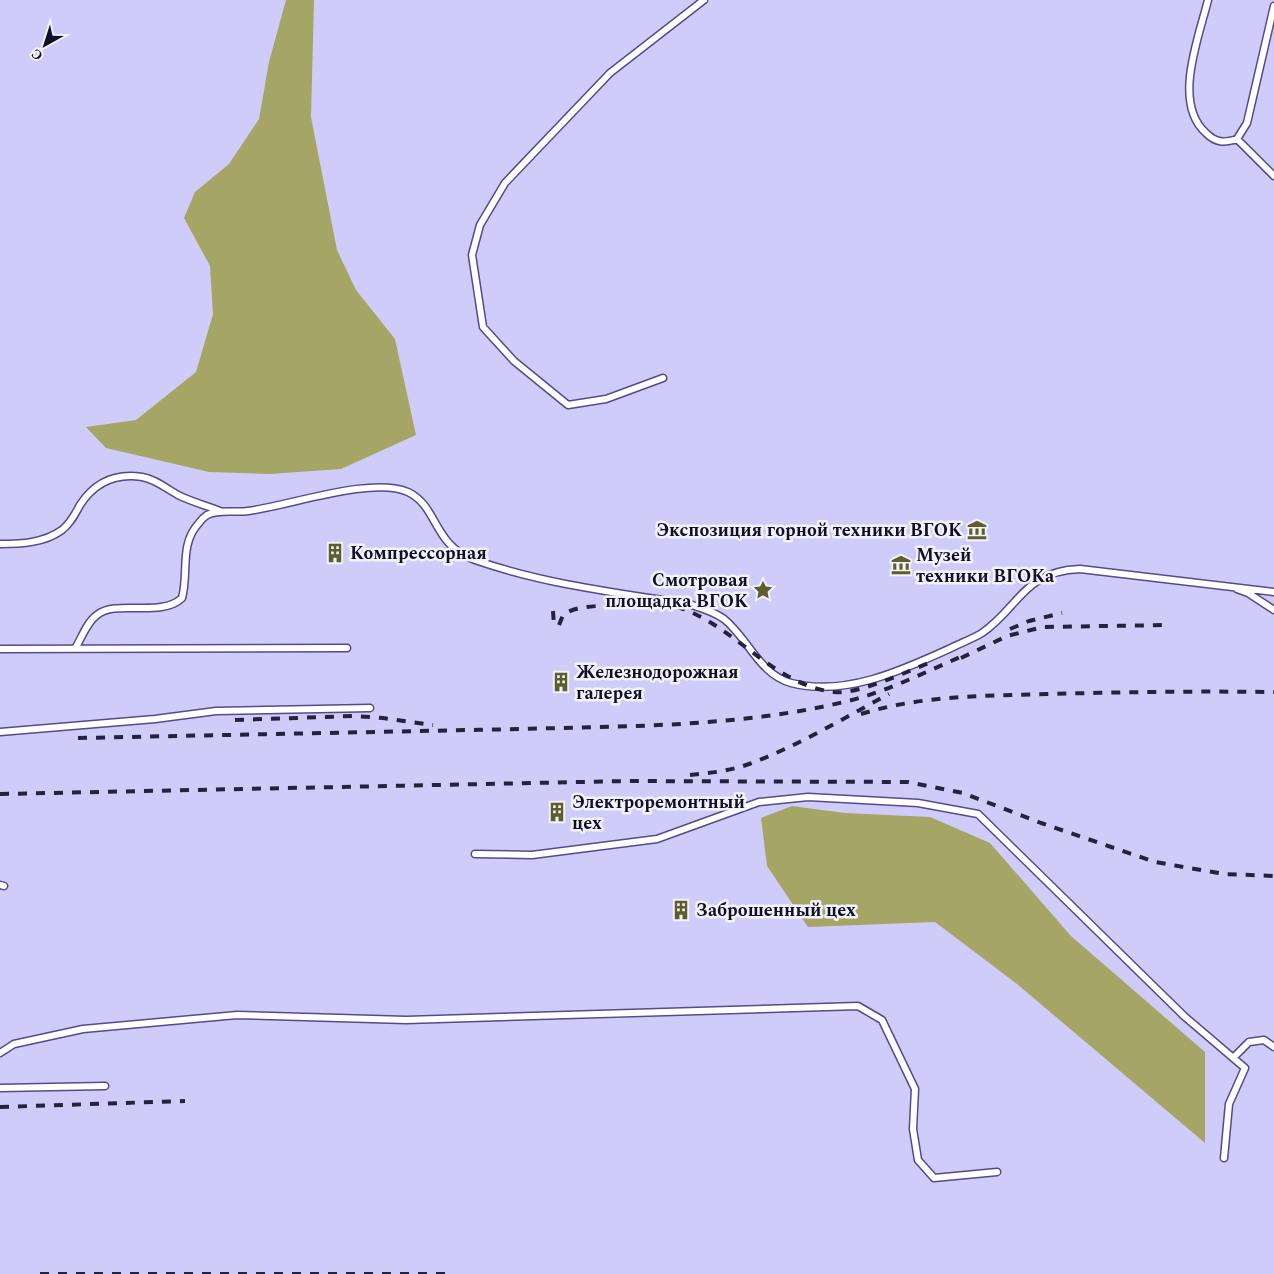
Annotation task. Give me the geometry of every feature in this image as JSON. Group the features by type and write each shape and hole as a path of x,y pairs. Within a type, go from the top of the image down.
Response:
{"lane":[{"path":"664,378 606,399 568,404 514,361 484,327 472,256 480,225 505,183 610,74 704,0"},
{"path":"1208,0 1188,78 1192,114 1201,129 1214,141 1226,142 1237,139 1247,123 1274,6"},
{"path":"1237,139 1274,176"},
{"path":"0,544 27,544 57,533 73,518 90,492 101,483 113,478 129,476 145,478 181,496 220,511"},
{"path":"76,647 92,620 105,610 177,604 182,598 184,591 186,547 191,534 207,515 220,511 250,511 369,488 391,488 407,492 420,500 446,542 456,551 472,559 569,585 689,604 706,610 725,620 767,669 790,683 800,685 856,684 938,654 982,633 1024,590 1048,576 1066,570 1274,592"},
{"path":"1227,586 1248,593 1274,610"},
{"path":"0,649 76,647 347,648"},
{"path":"0,732 155,719 216,711 370,708"},
{"path":"476,854 532,854 657,839 759,802 808,797 918,803 978,814 1184,1016 1245,1068 1229,1104 1224,1158"},
{"path":"0,1053 14,1044 83,1029 237,1015 406,1020 858,1006 882,1020 915,1089 913,1129 918,1160 934,1178 996,1172"},
{"path":"1233,1058 1249,1042 1264,1040 1274,1047"},
{"path":"0,1088 105,1086"}],"green space":[{"path":"286,0 314,0 311,117 337,250 356,290 395,339 416,435 341,469 270,474 209,472 106,448 86,427 136,420 196,372 213,314 210,266 184,218 195,192 229,164 259,119 269,62"},
{"path":"792,806 845,813 930,817 990,843 1071,936 1205,1052 1205,1143 1017,984 935,922 808,927 767,866 761,818"}],"railway":[{"path":"559,625 563,615 584,607 639,603 673,606 711,622 761,659 796,680 814,688 834,692 856,690 869,686 931,662"},
{"path":"553,611 554,625"},
{"path":"1010,629 1029,621 1062,613"},
{"path":"961,658 1007,636 1043,627 1169,625"},
{"path":"78,738 685,724 767,716 808,710 848,701 893,686 965,655"},
{"path":"861,714 908,703 978,696 1133,692 1274,692"},
{"path":"690,775 735,768 767,757 889,694"},
{"path":"235,720 354,716 433,725"},
{"path":"0,794 630,781 908,782 963,793 1041,823 1155,862 1224,874 1274,876"},
{"path":"0,1107 185,1101"},
{"path":"40,1274 447,1274"}],"place":[{"name":"Экспозиция горной техники ВГОК","path":"977,530"},
{"name":"Компрессорная","path":"335,553"},
{"name":"Музей техники ВГОКа","path":"901,565"},
{"name":"Смотровая площадка ВГОК","path":"763,590"},
{"name":"Железнодорожная галерея","path":"561,682"},
{"name":"Электроремонтный цех","path":"557,812"},
{"name":"Заброшенный цех","path":"681,910"}]}
